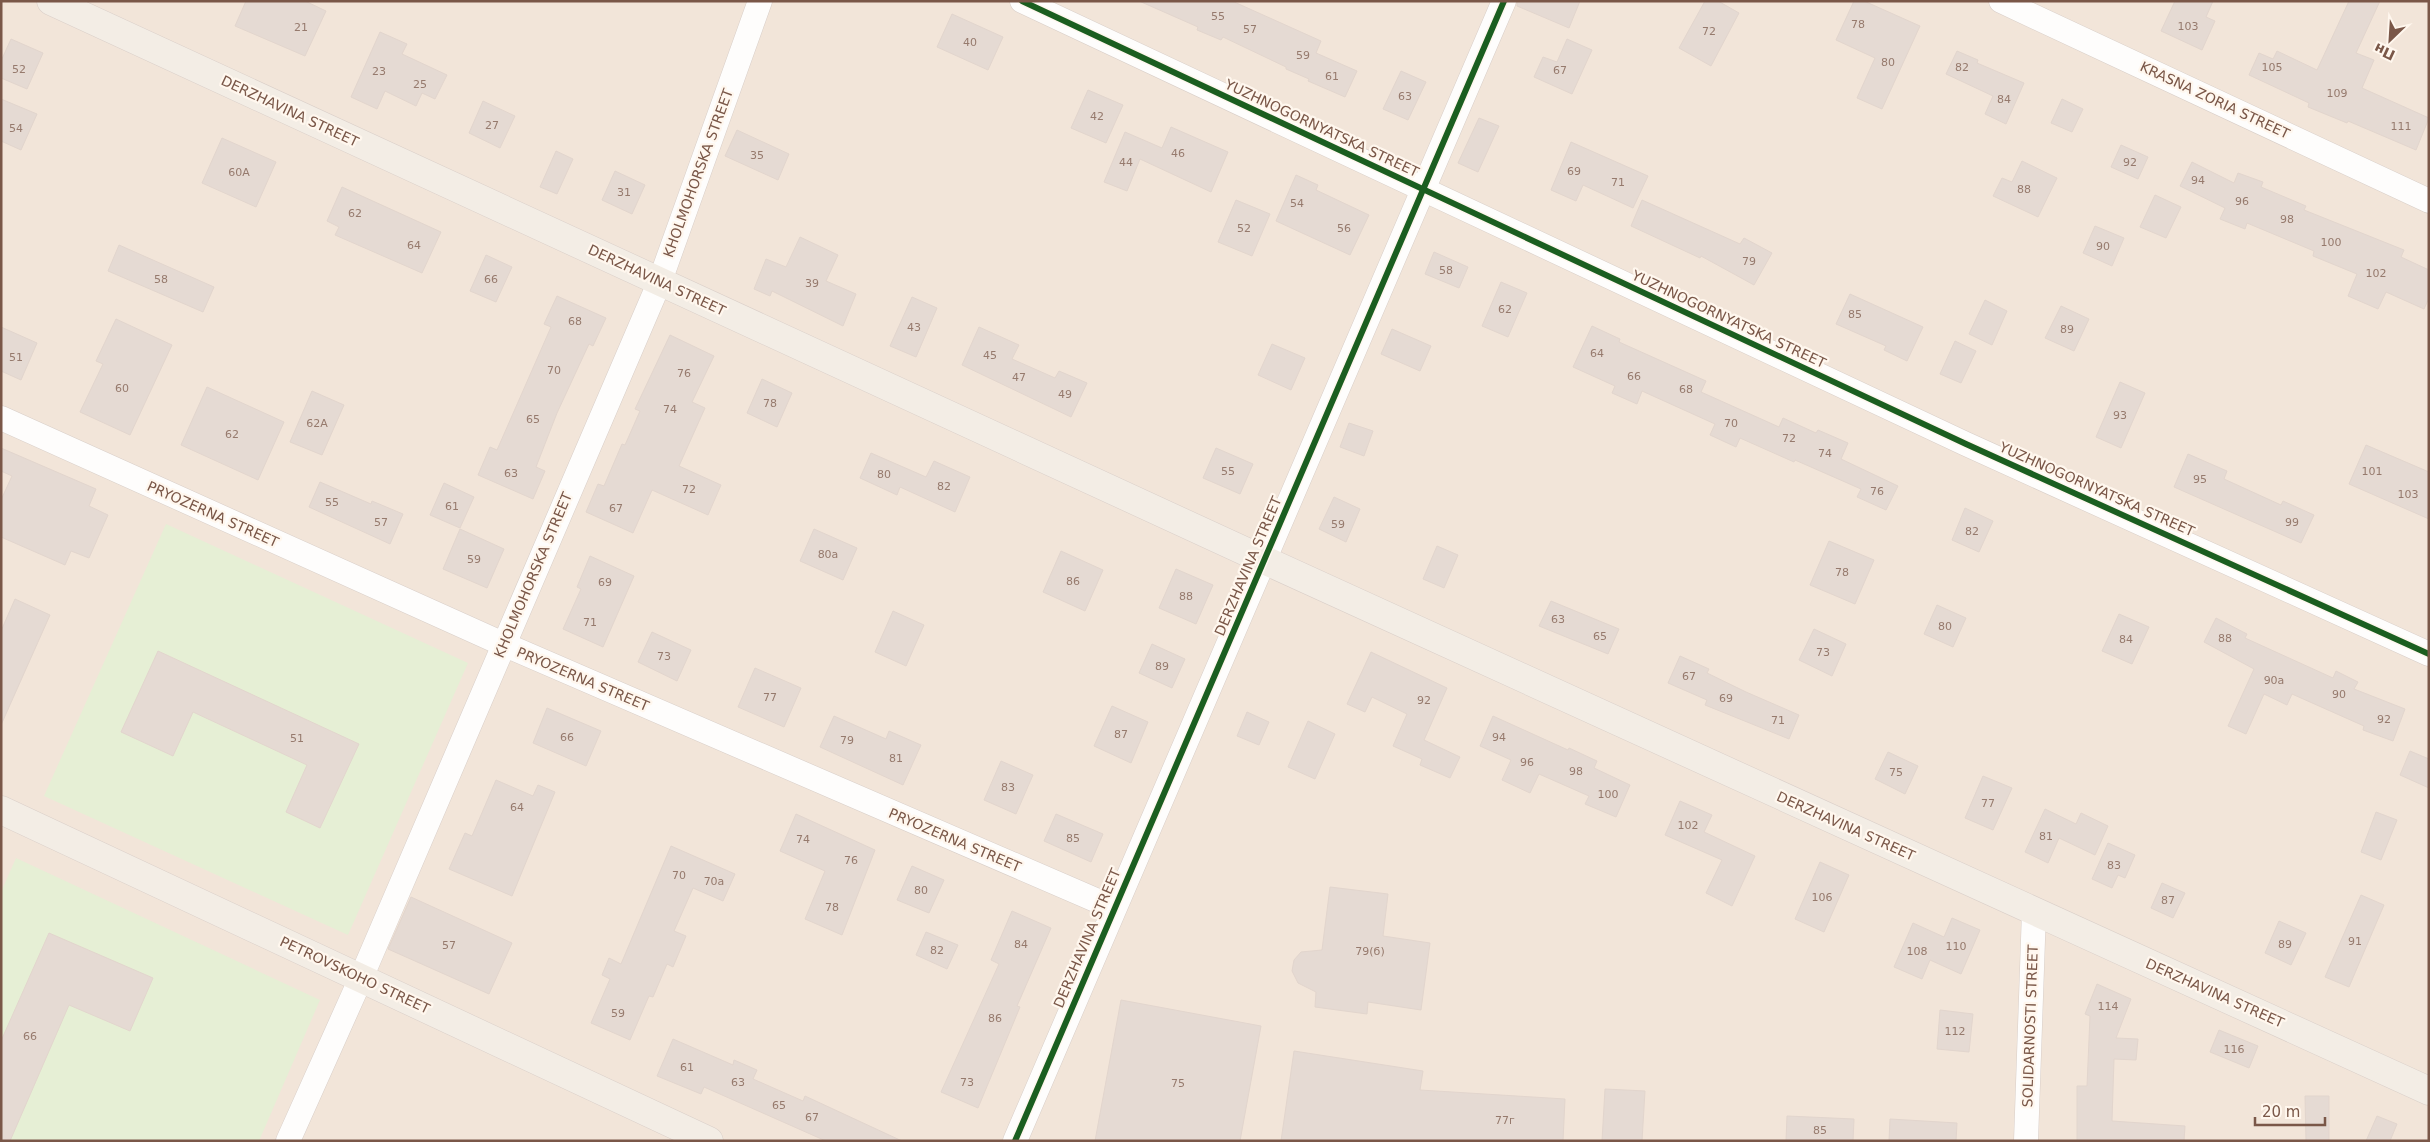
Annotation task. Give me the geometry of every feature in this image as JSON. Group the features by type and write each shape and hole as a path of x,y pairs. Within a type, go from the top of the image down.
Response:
{"main road":[{"name":"DERZHAVINA STREET","path":"51,1 1264,560 2429,1091"},
{"name":"PETROVSKOHO STREET","path":"1,810 709,1141"}],"street":[{"name":"KHOLMOHORSKA STREET","path":"288,1141 361,978 660,281 760,1"},
{"name":"YUZHNOGORNYATSKA STREET","path":"1022,1 1957,440 2429,654"},
{"name":"DERZHAVINA STREET","path":"1015,1141 1504,1"},
{"name":"KRASNA ZORIA STREET","path":"2000,1 2429,201"},
{"name":"PRYOZERNA STREET","path":"1,418 503,644 1114,908"},
{"name":"SOLIDARNOSTI STREET","path":"2026,1141 2034,911"}],"shaded area":[{"path":"1,1 2429,1 2429,1141 1,1141"}],"green space":[{"path":"166,524 468,663 348,935 44,796"},
{"path":"16,858 320,1000 259,1141 9,1141 1,1137 1,892"}],"building":[{"path":"246,1 305,1 326,11 305,56 235,26"},
{"path":"1139,1 1232,1 1321,41 1316,53 1357,71 1345,97 1308,81 1309,79 1286,69 1286,67 1223,37 1221,40 1197,30 1198,27"},
{"path":"1517,1 1580,1 1569,28 1517,6"},
{"path":"1705,1 1718,1 1739,13 1711,66 1679,48"},
{"path":"1854,1 1864,1 1920,26 1882,109 1857,98 1875,58 1836,40"},
{"path":"2175,1 2213,1 2206,17 2215,21 2202,50 2161,31"},
{"path":"2349,1 2380,1 2356,53 2374,60 2362,88 2429,118 2416,150 2348,121 2347,123 2308,107 2309,103 2249,75 2259,53 2273,59 2277,51 2317,70"},
{"path":"952,14 1003,37 988,70 937,47"},
{"path":"380,32 407,44 402,54 447,75 435,99 422,93 416,106 385,91 377,109 351,97"},
{"path":"11,39 43,53 27,89 1,78 1,61"},
{"path":"1567,39 1592,50 1572,94 1534,77 1543,57 1557,62"},
{"path":"1957,51 1978,60 1977,63 2024,83 2006,124 1985,114 1993,96 1946,74"},
{"path":"1401,71 1426,82 1408,120 1383,109"},
{"path":"1088,90 1123,105 1106,143 1071,128"},
{"path":"1,99 37,114 21,150 1,141"},
{"path":"2062,99 2083,109 2072,132 2051,123"},
{"path":"483,101 515,116 500,148 469,133"},
{"path":"1479,118 1499,126 1478,172 1458,163"},
{"path":"1171,127 1228,152 1211,192 1140,159 1127,191 1104,182 1125,132 1162,148"},
{"path":"737,130 789,154 778,180 725,156"},
{"path":"222,138 276,162 256,207 202,183"},
{"path":"1571,142 1648,176 1633,208 1583,185 1576,201 1551,190"},
{"path":"2121,145 2148,157 2138,179 2111,167"},
{"path":"556,151 573,159 557,194 540,187"},
{"path":"2022,161 2057,178 2038,217 1993,196 2002,178 2012,182"},
{"path":"2192,162 2234,183 2238,173 2263,182 2261,187 2306,206 2304,210 2404,250 2401,257 2429,270 2429,298 2424,309 2386,292 2378,309 2348,296 2357,274 2313,256 2314,251 2247,223 2245,229 2220,219 2225,208 2180,186"},
{"path":"615,171 645,185 632,214 602,200"},
{"path":"1296,175 1318,185 1316,190 1369,215 1350,255 1276,221"},
{"path":"342,187 441,232 422,273 335,235 339,227 327,221"},
{"path":"2155,195 2181,207 2166,238 2140,227"},
{"path":"1236,200 1270,214 1252,256 1218,242"},
{"path":"1642,200 1740,244 1744,238 1772,253 1754,285 1701,256 1700,258 1631,226"},
{"path":"2095,226 2124,238 2112,266 2083,253"},
{"path":"800,237 838,255 826,281 856,294 843,326 772,291 770,296 754,289 766,259 786,267"},
{"path":"119,245 214,287 203,312 108,271"},
{"path":"1434,252 1468,267 1459,288 1425,274"},
{"path":"486,255 512,267 496,302 470,291"},
{"path":"1501,282 1527,293 1508,337 1482,326"},
{"path":"1850,294 1923,327 1907,361 1884,350 1886,346 1836,324"},
{"path":"557,296 606,318 593,346 589,344 557,413 536,467 545,471 533,499 478,475 490,447 497,450 551,327 544,324"},
{"path":"912,297 937,308 916,357 890,346"},
{"path":"1985,300 2007,311 1992,345 1969,334"},
{"path":"2061,306 2089,319 2074,351 2045,338"},
{"path":"116,319 172,345 130,435 80,412 103,364 96,361"},
{"path":"1592,326 1620,339 1619,342 1706,381 1701,392 1779,427 1783,418 1816,433 1818,430 1848,443 1841,459 1898,486 1886,510 1857,497 1861,489 1795,460 1794,462 1740,438 1736,447 1710,435 1715,424 1642,391 1637,404 1612,393 1615,386 1573,367"},
{"path":"1,327 37,343 21,380 1,371"},
{"path":"979,327 1019,345 1012,359 1055,378 1059,371 1087,383 1071,417 962,365"},
{"path":"1392,329 1431,346 1420,371 1381,354"},
{"path":"670,335 714,356 692,402 705,408 679,466 721,485 708,515 652,490 633,533 586,512 598,484 604,486 622,444 625,445 640,411 635,409"},
{"path":"1955,341 1976,351 1961,383 1940,374"},
{"path":"1272,344 1305,358 1291,390 1258,375"},
{"path":"762,379 792,393 777,427 747,413"},
{"path":"2120,382 2145,393 2121,448 2096,437"},
{"path":"207,387 284,422 258,480 181,445"},
{"path":"312,391 344,405 322,455 290,442"},
{"path":"1349,423 1373,431 1364,456 1340,447"},
{"path":"2366,445 2429,472 2429,519 2349,484"},
{"path":"1,448 96,489 89,506 108,515 89,558 71,551 65,565 1,537 1,500 12,476 1,471"},
{"path":"1216,448 1253,464 1240,494 1203,478"},
{"path":"871,453 926,477 934,461 970,477 955,512 900,487 897,495 860,478"},
{"path":"2188,454 2227,471 2224,479 2281,505 2283,501 2314,515 2301,543 2174,487"},
{"path":"320,482 371,504 372,501 403,514 390,544 309,507"},
{"path":"444,483 474,497 460,528 430,515"},
{"path":"1334,497 1360,509 1346,542 1319,529"},
{"path":"1965,508 1993,521 1979,552 1952,540"},
{"path":"460,529 504,549 487,588 443,569"},
{"path":"814,529 857,548 843,580 800,561"},
{"path":"1829,541 1874,560 1855,604 1810,585"},
{"path":"1437,546 1458,555 1444,588 1423,579"},
{"path":"1061,551 1103,570 1085,611 1043,592"},
{"path":"590,556 634,576 603,647 563,629 581,589 577,587"},
{"path":"1176,569 1213,585 1196,624 1159,608"},
{"path":"15,599 50,615 1,725 1,631"},
{"path":"1551,601 1619,629 1608,654 1539,626"},
{"path":"1937,605 1966,618 1953,647 1924,634"},
{"path":"893,611 924,625 906,666 875,652"},
{"path":"2119,614 2149,627 2132,664 2102,651"},
{"path":"2216,618 2247,634 2245,638 2333,678 2336,671 2358,682 2354,689 2405,709 2393,741 2363,730 2364,726 2292,694 2287,705 2264,694 2246,734 2228,726 2254,669 2204,642"},
{"path":"1814,629 1846,644 1832,676 1799,660"},
{"path":"652,632 691,650 677,681 638,662"},
{"path":"1152,644 1185,659 1172,688 1139,673"},
{"path":"158,651 359,744 320,828 286,812 307,765 193,712 173,756 121,732"},
{"path":"1371,652 1447,688 1424,740 1460,757 1450,778 1420,765 1422,759 1393,746 1407,714 1372,697 1365,712 1347,704"},
{"path":"1680,656 1709,669 1707,673 1799,715 1789,739 1705,705 1707,700 1668,683"},
{"path":"755,668 801,688 784,727 738,707"},
{"path":"1112,706 1148,722 1131,763 1094,746"},
{"path":"547,708 601,731 586,766 533,743"},
{"path":"1247,712 1269,722 1259,745 1237,736"},
{"path":"834,716 886,739 889,731 921,745 903,785 820,747"},
{"path":"1493,716 1597,761 1594,768 1630,785 1616,817 1585,804 1589,796 1539,774 1530,793 1502,780 1511,760 1480,746"},
{"path":"1308,721 1335,734 1315,779 1288,767"},
{"path":"2410,751 2429,759 2429,788 2400,775"},
{"path":"1888,752 1918,766 1905,794 1875,779"},
{"path":"1001,761 1033,775 1016,814 984,800"},
{"path":"1983,776 2012,788 1993,830 1965,818"},
{"path":"496,780 533,796 538,785 555,792 512,896 449,869 465,833 472,836"},
{"path":"1680,801 1712,815 1704,832 1755,856 1732,906 1706,893 1722,860 1665,835"},
{"path":"2045,809 2076,824 2081,813 2108,826 2095,855 2059,838 2048,863 2025,852"},
{"path":"2376,812 2397,820 2381,860 2361,852"},
{"path":"796,814 875,850 842,935 805,919 825,871 780,851"},
{"path":"1056,814 1103,834 1091,862 1044,841"},
{"path":"2108,843 2135,855 2125,878 2118,875 2112,888 2092,879"},
{"path":"671,846 735,874 723,901 693,888 674,931 686,936 673,967 667,964 653,997 649,996 630,1040 591,1023 610,979 602,975 609,958 621,964"},
{"path":"1820,862 1849,875 1824,932 1795,919"},
{"path":"912,866 944,880 929,913 897,900"},
{"path":"2162,883 2185,893 2173,918 2151,908"},
{"path":"1330,887 1388,894 1383,936 1430,943 1421,1010 1368,1002 1367,1014 1315,1007 1316,992 1298,983 1292,971 1294,960 1301,952 1322,950"},
{"path":"2361,895 2384,905 2349,987 2325,977"},
{"path":"411,897 512,943 489,994 388,949"},
{"path":"1012,911 1051,928 1017,1006 1020,1007 978,1108 941,1092 999,964 991,960"},
{"path":"1952,918 1980,930 1961,974 1930,960 1922,979 1894,967 1913,923 1944,937"},
{"path":"2279,921 2306,933 2291,965 2265,953"},
{"path":"926,932 958,945 947,969 916,955"},
{"path":"49,933 153,978 130,1031 69,1005 10,1141 1,1141 1,1041"},
{"path":"2097,984 2131,999 2116,1038 2138,1039 2136,1060 2114,1059 2112,1121 2185,1126 2184,1141 2077,1141 2077,1086 2087,1086 2090,1016 2085,1014"},
{"path":"1121,1000 1261,1026 1240,1141 1095,1141"},
{"path":"1940,1010 1973,1014 1969,1052 1937,1049"},
{"path":"2219,1030 2258,1046 2249,1068 2210,1052"},
{"path":"673,1039 733,1065 734,1060 757,1070 753,1079 803,1101 805,1096 902,1141 826,1141 704,1087 701,1094 657,1076"},
{"path":"1294,1051 1423,1071 1420,1090 1565,1099 1563,1141 1281,1141"},
{"path":"1605,1089 1645,1091 1642,1141 1602,1141"},
{"path":"2305,1096 2329,1096 2329,1141 2306,1141"},
{"path":"1787,1116 1854,1119 1853,1141 1786,1141"},
{"path":"2377,1116 2397,1124 2390,1141 2366,1141"},
{"path":"1890,1119 1957,1123 1956,1141 1889,1141"}],"cycle path":[{"path":"1022,1 1966,444 2429,654"},
{"path":"1015,1141 1504,1"}]}
